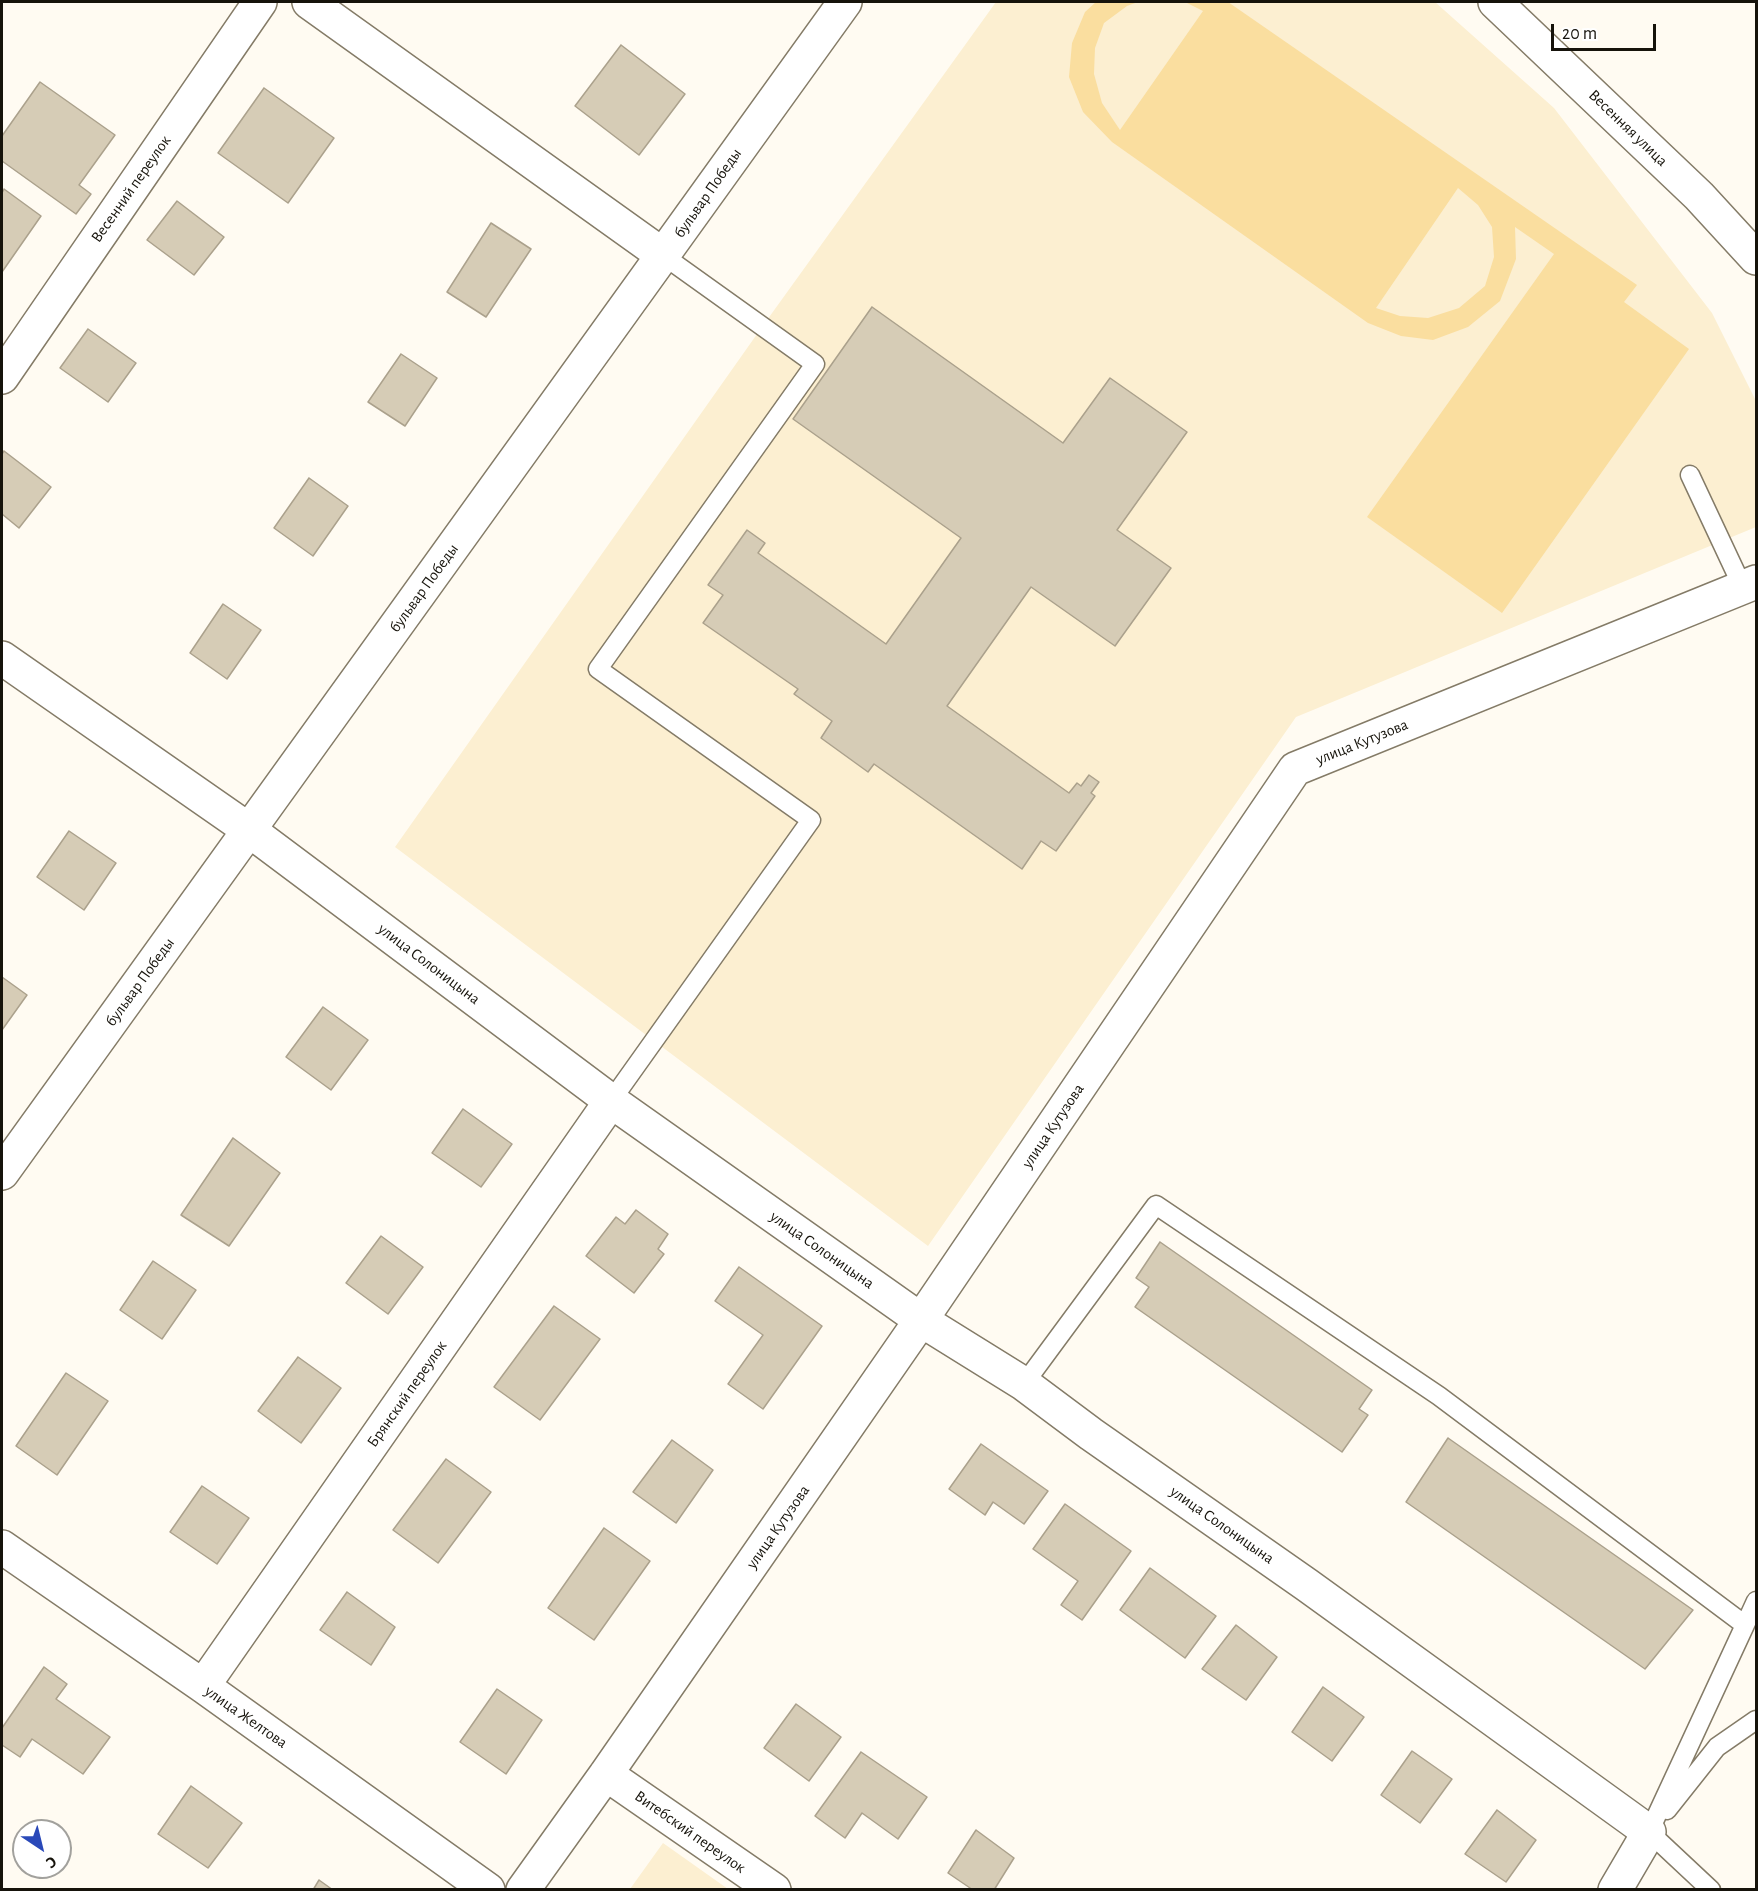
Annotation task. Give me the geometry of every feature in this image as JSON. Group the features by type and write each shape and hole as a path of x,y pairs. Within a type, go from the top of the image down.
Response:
{"street":[{"name":"Весенний переулок","path":"2,377 260,2"},
{"path":"309,2 663,256"},
{"name":"бульвар Победы","path":"2,1173 845,2"},
{"name":"Весенняя улица","path":"1495,2 1699,196 1756,258"},
{"name":"улица Кутузова","path":"523,1890 921,1320 1295,769 1750,585"},
{"name":"улица Солоницына","path":"2,658 249,830 611,1101 921,1320 1024,1384 1649,1832"},
{"name":"Брянский переулок","path":"203,1686 611,1101"},
{"name":"улица Желтова","path":"2,1547 203,1686 488,1890"},
{"name":"Витебский переулок","path":"606,1774 774,1890"},
{"path":"1615,1890 1649,1832"}],"lane":[{"path":"611,1101 811,820 598,669 815,364 663,256"},
{"path":"1690,475 1750,585"},
{"path":"1024,1384 1156,1205 1439,1396 1745,1625"},
{"path":"1649,1832 1756,1601"},
{"path":"1649,1832 1717,1747 1756,1720"},
{"path":"1649,1832 1711,1890"}],"shaded area":[{"path":"996,2 1435,2 1554,108 1712,313 1756,401 1756,527 1296,717 928,1246 395,847 762,327"},
{"path":"1096,2 1138,2 1127,6 1104,23 1095,48 1094,74 1102,103 1120,130 1203,11 1185,2 1228,2 1637,285 1624,302 1689,349 1502,613 1367,517 1554,254 1515,227 1516,259 1500,301 1468,327 1433,340 1401,336 1368,323 1112,142 1083,112 1069,77 1072,43 1085,12","holes":["1458,188 1478,205 1492,227 1494,257 1485,286 1459,308 1428,318 1400,316 1376,308"]},
{"path":"663,1843 728,1889 630,1889"}],"building":[{"path":"621,45 685,94 639,155 575,106"},
{"path":"40,82 115,135 79,185 91,194 76,214 2,161 2,136"},
{"path":"264,88 334,138 288,203 218,153"},
{"path":"4,189 41,216 2,272 2,193"},
{"path":"177,201 224,237 194,275 147,240"},
{"path":"491,223 531,249 486,317 447,292"},
{"path":"872,307 1063,443 1110,378 1187,432 1117,530 1171,568 1115,646 1031,587 947,706 1069,793 1077,783 1081,786 1089,775 1099,782 1091,793 1095,796 1056,851 1041,841 1022,869 874,764 868,772 821,738 832,721 794,694 798,689 703,623 723,595 708,585 747,530 765,543 758,553 886,644 961,538 793,419"},
{"path":"88,329 136,363 108,402 60,368"},
{"path":"401,354 437,378 405,426 368,402"},
{"path":"4,451 51,487 19,528 2,514 2,454"},
{"path":"309,478 348,506 313,556 274,528"},
{"path":"223,604 261,630 227,679 190,653"},
{"path":"69,831 116,863 84,910 37,877"},
{"path":"2,977 27,995 2,1030"},
{"path":"323,1007 368,1040 331,1090 286,1057"},
{"path":"463,1109 512,1144 481,1187 432,1153"},
{"path":"233,1138 280,1173 229,1246 181,1215"},
{"path":"636,1210 668,1234 658,1249 664,1254 634,1293 586,1256 616,1217 625,1224"},
{"path":"381,1236 423,1267 388,1314 346,1283"},
{"path":"1160,1242 1372,1390 1359,1409 1368,1415 1342,1452 1135,1307 1149,1287 1136,1278"},
{"path":"153,1261 196,1290 162,1339 120,1310"},
{"path":"739,1267 822,1326 763,1409 728,1384 763,1335 715,1301"},
{"path":"554,1306 600,1339 540,1420 494,1387"},
{"path":"298,1357 341,1388 301,1443 258,1411"},
{"path":"66,1373 108,1401 57,1475 16,1446"},
{"path":"1448,1438 1693,1610 1645,1669 1406,1502"},
{"path":"672,1440 713,1470 676,1523 633,1492"},
{"path":"981,1444 1048,1491 1024,1524 993,1502 985,1515 949,1489"},
{"path":"446,1459 491,1492 438,1563 393,1530"},
{"path":"202,1486 249,1518 217,1564 170,1532"},
{"path":"1065,1504 1131,1551 1082,1620 1061,1605 1078,1581 1033,1549"},
{"path":"604,1528 650,1561 594,1640 548,1608"},
{"path":"1150,1568 1216,1616 1185,1658 1120,1610"},
{"path":"347,1592 395,1627 371,1665 320,1630"},
{"path":"1236,1625 1277,1657 1246,1700 1202,1669"},
{"path":"44,1667 67,1684 56,1699 110,1737 83,1774 32,1739 20,1757 2,1745 2,1728"},
{"path":"1323,1687 1364,1717 1332,1761 1292,1732"},
{"path":"497,1689 542,1720 506,1774 460,1742"},
{"path":"796,1704 841,1737 809,1781 764,1748"},
{"path":"1412,1751 1452,1779 1420,1823 1381,1795"},
{"path":"861,1752 927,1797 898,1839 862,1813 845,1838 815,1816"},
{"path":"191,1786 242,1823 208,1868 158,1834"},
{"path":"1497,1810 1536,1840 1506,1882 1465,1854"},
{"path":"976,1830 1014,1858 994,1890 973,1890 948,1873"},
{"path":"319,1880 333,1890 313,1890"}]}
